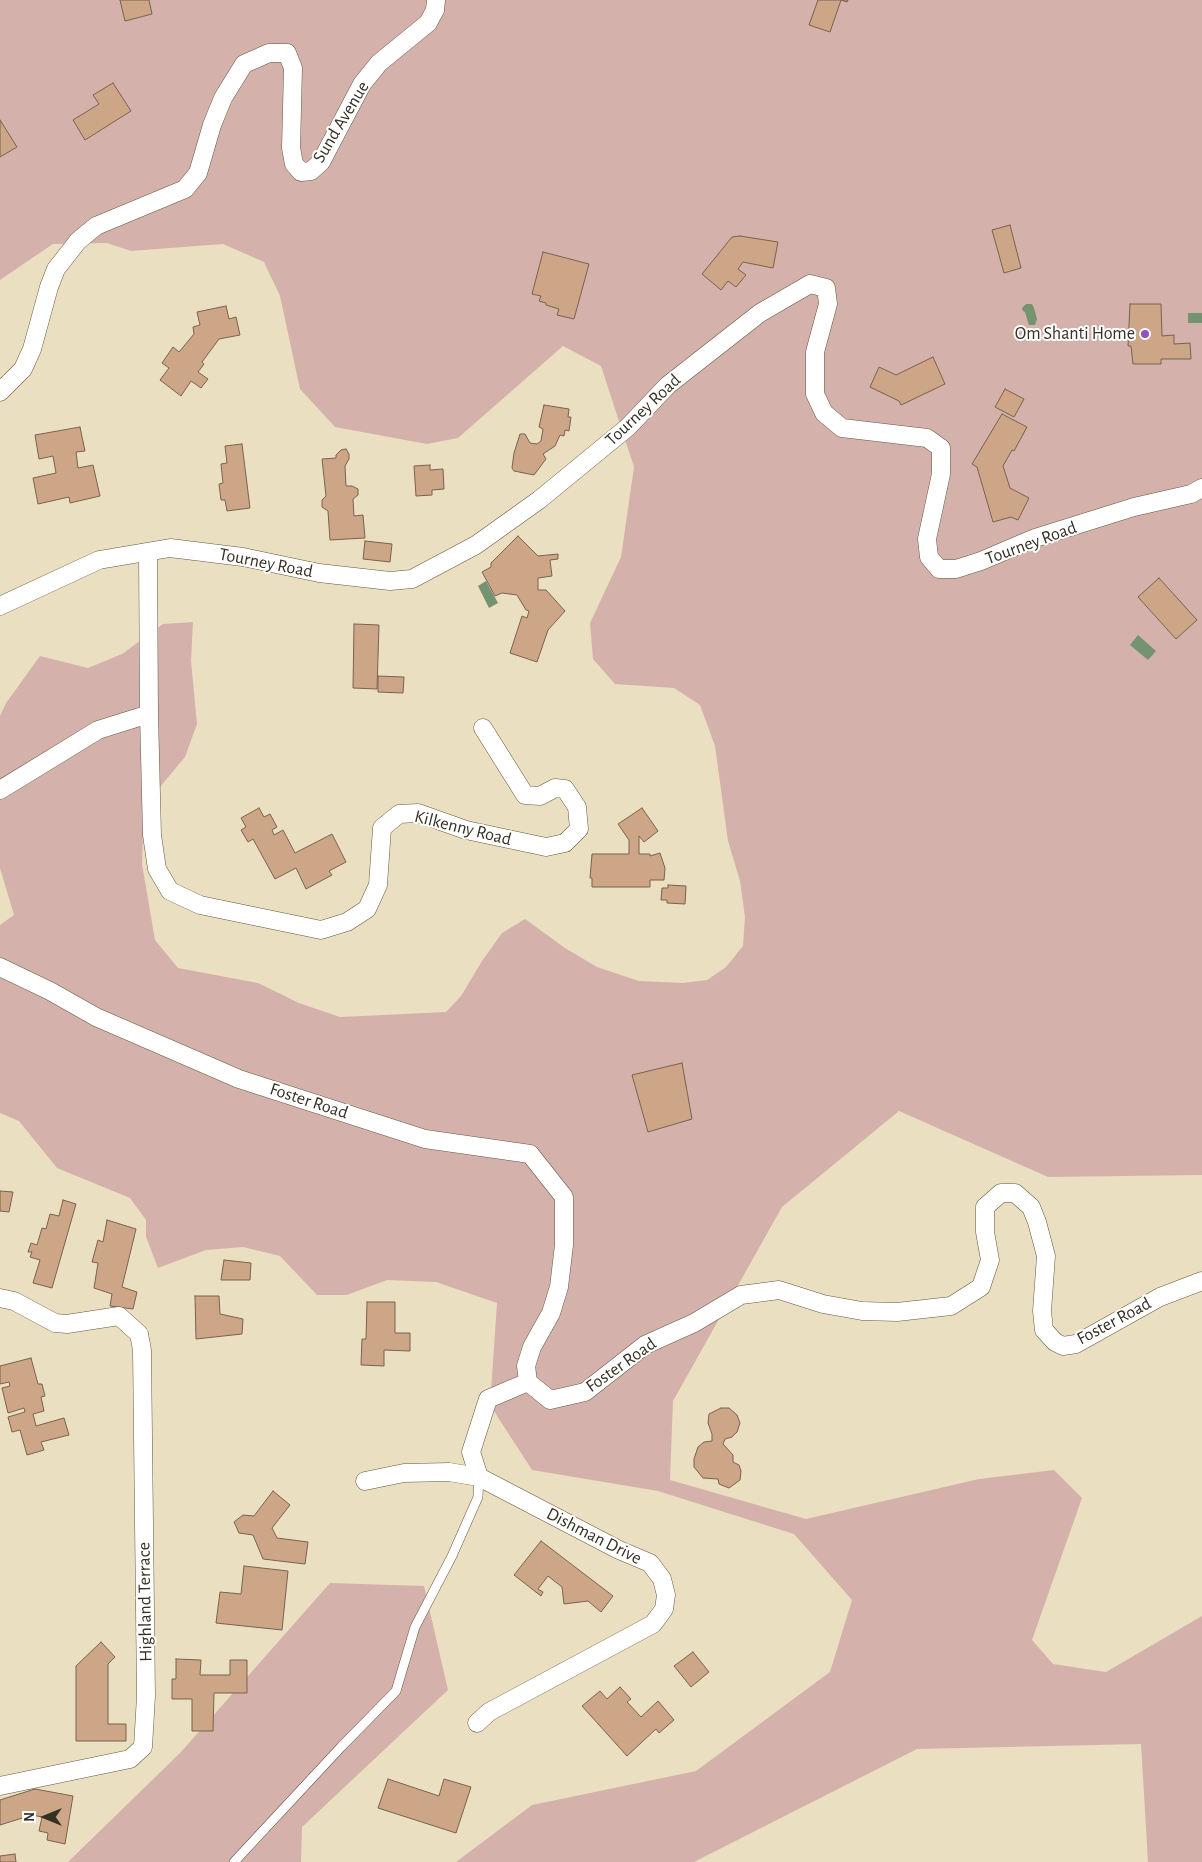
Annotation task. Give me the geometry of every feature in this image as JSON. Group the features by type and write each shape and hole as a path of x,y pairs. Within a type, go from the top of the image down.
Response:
{"street":[{"name":"Sund Avenue","path":"0,392 23,369 32,349 49,287 56,269 78,241 96,226 185,189 198,173 212,125 223,98 244,64 269,53 287,53 293,68 291,148 294,164 301,172 311,171 322,162 362,84 379,63 428,23 435,10 436,0"},
{"name":"Tourney Road","path":"148,553 170,548 243,557 319,573 390,581 412,579 476,545 539,500 628,427 668,385 760,312 810,284 826,288 828,304 815,352 815,394 824,413 842,428 928,438 941,448 941,474 927,539 929,557 939,569 956,568 981,561 1036,538 1134,507 1191,494 1202,488"},
{"path":"0,606 99,560 121,555 148,553 149,714 98,730 0,790"},
{"name":"Kilkenny Road","path":"149,714 149,777 152,835 157,868 170,891 200,904 321,930 347,922 367,909 378,885 382,828 399,814 418,813 466,830 546,847 565,844 578,829 578,808 565,789 554,788 540,796 525,795 483,728"},
{"name":"Foster Road","path":"0,968 50,991 96,1018 239,1079 425,1139 530,1154 564,1197 564,1245 559,1287 551,1313 532,1347 526,1366 528,1382 550,1400 585,1392 645,1345 694,1323 741,1295 779,1290 823,1304 862,1311 897,1312 951,1306 981,1286 990,1260 985,1232 985,1207 1001,1192 1015,1192 1030,1207 1037,1222 1046,1256 1042,1311 1044,1330 1055,1342 1063,1346 1076,1344 1160,1297 1202,1281"},
{"name":"Highland Terrace","path":"0,1298 14,1301 55,1323 67,1324 119,1316 138,1334 142,1350 146,1696 143,1748 130,1759 0,1786"},
{"path":"479,1477 471,1452 488,1399 528,1382"},
{"name":"Dishman Drive","path":"365,1481 404,1473 449,1472 479,1477 619,1550 650,1563 662,1579 666,1595 664,1609 653,1624 489,1712 477,1723"}],"lane":[{"path":"234,1862 340,1747 396,1691 415,1627 452,1556 478,1497 479,1477"}],"shaded area":[{"path":"0,0 1202,0 1202,1175 1048,1177 899,1111 782,1207 673,1401 670,1480 806,1519 979,1479 1054,1470 1082,1498 1032,1640 1053,1664 1106,1672 1202,1616 1202,1862 1148,1862 1141,1744 917,1749 694,1862 456,1862 532,1805 696,1771 830,1672 852,1600 794,1534 658,1491 532,1470 490,1405 497,1303 436,1282 387,1280 347,1295 317,1295 280,1256 243,1247 206,1250 158,1268 146,1237 146,1220 130,1198 57,1168 19,1121 0,1113 0,925 14,915 0,868 0,716 6,703 40,656 88,668 122,654 163,624 193,622 191,661 197,724 185,757 144,806 142,864 155,940 178,968 258,983 299,1003 340,1017 446,1012 461,996 502,933 525,919 565,948 597,967 639,981 683,983 707,980 726,967 743,946 745,917 740,881 728,841 715,746 700,705 674,688 615,684 593,659 590,623 621,557 634,467 601,366 563,346 458,438 427,444 335,427 300,389 280,296 264,262 223,244 131,251 107,243 53,244 0,280"},
{"path":"1026,304 1032,304 1034,308 1037,319 1035,325 1029,325 1023,311 1022,308"},
{"path":"1188,313 1202,313 1202,323 1188,323"},
{"path":"486,581 498,603 489,608 478,586"},
{"path":"1138,635 1156,651 1148,660 1130,645"},
{"path":"330,1583 424,1586 448,1690 302,1827 301,1862 68,1862 181,1752"}],"building":[{"path":"120,0 149,0 152,14 125,21"},
{"path":"818,0 841,0 830,32 809,25"},
{"path":"113,83 131,111 85,140 73,120 99,104 93,95"},
{"path":"0,120 17,147 0,157"},
{"path":"1010,225 1021,268 1004,273 992,230"},
{"path":"740,236 778,242 773,268 743,262 738,269 746,275 736,287 728,281 721,290 702,274 732,237"},
{"path":"543,252 589,264 574,319 557,315 559,309 546,305 546,303 539,301 541,296 532,294"},
{"name":"Om Shanti Home","path":"1130,304 1161,304 1162,336 1174,335 1174,344 1190,343 1191,359 1161,359 1161,364 1133,364 1131,346 1128,346"},
{"path":"226,306 229,319 236,317 240,335 219,339 202,362 204,364 198,372 208,379 201,388 191,381 181,396 160,380 169,368 162,363 173,347 179,352 194,334 193,327 200,325 197,312"},
{"path":"933,357 945,384 901,405 899,401 870,387 879,367 896,375"},
{"path":"1005,389 1024,399 1014,417 995,407"},
{"path":"544,405 569,409 568,417 571,417 569,431 565,430 564,436 560,435 555,446 543,454 546,459 534,475 514,471 512,468 514,453 520,434 525,434 530,443 537,444 541,441 543,429 539,427"},
{"path":"1002,414 1027,427 1014,451 1012,450 1003,466 1010,488 1029,498 1018,520 1011,517 993,522 977,467 972,464"},
{"path":"80,427 85,451 76,452 78,468 93,465 100,496 70,503 69,497 38,504 33,478 56,473 53,456 39,459 35,435"},
{"path":"242,444 250,508 227,511 225,500 221,500 219,484 223,483 221,464 227,463 225,446"},
{"path":"346,449 349,459 345,466 346,486 358,489 358,495 353,499 354,516 363,515 365,538 330,540 328,511 322,507 322,500 326,496 322,459 336,458 336,455 341,450"},
{"path":"430,465 430,470 443,469 444,489 432,490 432,495 416,496 414,466"},
{"path":"518,536 538,556 558,554 558,559 550,560 552,576 538,578 538,590 546,590 565,611 548,630 537,662 510,653 522,616 527,618 529,611 526,610 517,595 502,593 495,596 482,572 491,567 491,563"},
{"path":"365,541 392,544 390,562 363,559"},
{"path":"1159,578 1197,620 1176,639 1138,597"},
{"path":"354,624 379,625 377,689 353,688"},
{"path":"378,676 404,677 403,693 378,692"},
{"path":"259,808 264,817 270,814 277,827 272,830 274,835 283,830 295,853 332,834 346,862 329,871 332,875 306,889 296,868 275,879 253,839 248,842 241,830 246,827 241,818"},
{"path":"642,808 658,831 644,842 639,836 639,854 650,854 650,856 660,853 665,868 664,880 650,880 650,887 592,887 592,878 590,878 592,854 629,854 629,840 618,824"},
{"path":"668,885 686,886 685,904 667,903 667,900 661,900 662,888 668,888"},
{"path":"682,1063 692,1119 648,1132 632,1075"},
{"path":"0,1191 13,1192 9,1212 0,1211"},
{"path":"63,1200 76,1204 52,1288 33,1283 40,1260 30,1257 32,1252 28,1252 31,1243 37,1245 42,1228 46,1229 50,1214 59,1216"},
{"path":"107,1220 136,1229 122,1287 137,1292 133,1309 110,1306 112,1294 94,1288 98,1263 92,1262 98,1240 103,1242"},
{"path":"224,1260 251,1263 250,1280 221,1280"},
{"path":"195,1296 219,1296 220,1314 243,1319 242,1334 196,1339"},
{"path":"367,1302 395,1302 395,1333 410,1333 410,1351 384,1350 384,1366 361,1365 362,1339 366,1339"},
{"path":"31,1358 38,1384 42,1384 45,1396 41,1397 44,1411 33,1414 36,1426 64,1418 69,1435 41,1442 44,1450 27,1455 20,1430 12,1432 8,1417 25,1412 24,1408 8,1413 2,1388 10,1386 9,1382 0,1384 0,1366"},
{"path":"721,1408 729,1408 737,1415 740,1423 737,1432 732,1437 725,1439 723,1444 733,1455 733,1462 739,1465 741,1471 740,1480 729,1488 719,1484 718,1479 703,1478 694,1467 694,1459 698,1447 704,1442 712,1441 712,1434 708,1423 709,1414"},
{"path":"273,1491 290,1505 272,1528 277,1538 308,1542 305,1564 263,1559 253,1535 239,1533 234,1522 243,1515 254,1516"},
{"path":"541,1541 613,1596 601,1612 588,1601 564,1604 562,1587 548,1576 538,1589 543,1592 541,1596 514,1575"},
{"path":"244,1566 288,1571 282,1630 216,1623 220,1592 241,1594"},
{"path":"101,1642 115,1657 108,1664 108,1724 126,1724 126,1741 76,1741 76,1666"},
{"path":"693,1652 709,1672 691,1687 674,1666"},
{"path":"176,1659 201,1660 200,1675 230,1675 230,1660 247,1660 247,1693 214,1693 213,1731 192,1731 192,1699 172,1699 172,1679 176,1679"},
{"path":"620,1687 631,1699 627,1702 641,1717 658,1701 674,1720 659,1733 656,1729 627,1756 582,1706 600,1691 607,1699"},
{"path":"388,1779 439,1796 444,1779 471,1787 456,1833 378,1808"},
{"path":"35,1789 73,1796 65,1844 47,1840 48,1833 39,1831 42,1817 32,1815 0,1825 0,1800"},
{"path":"15,1854 16,1862 0,1862 0,1856"}],"place":[{"name":"Om Shanti Home","path":"1145,334"}]}
